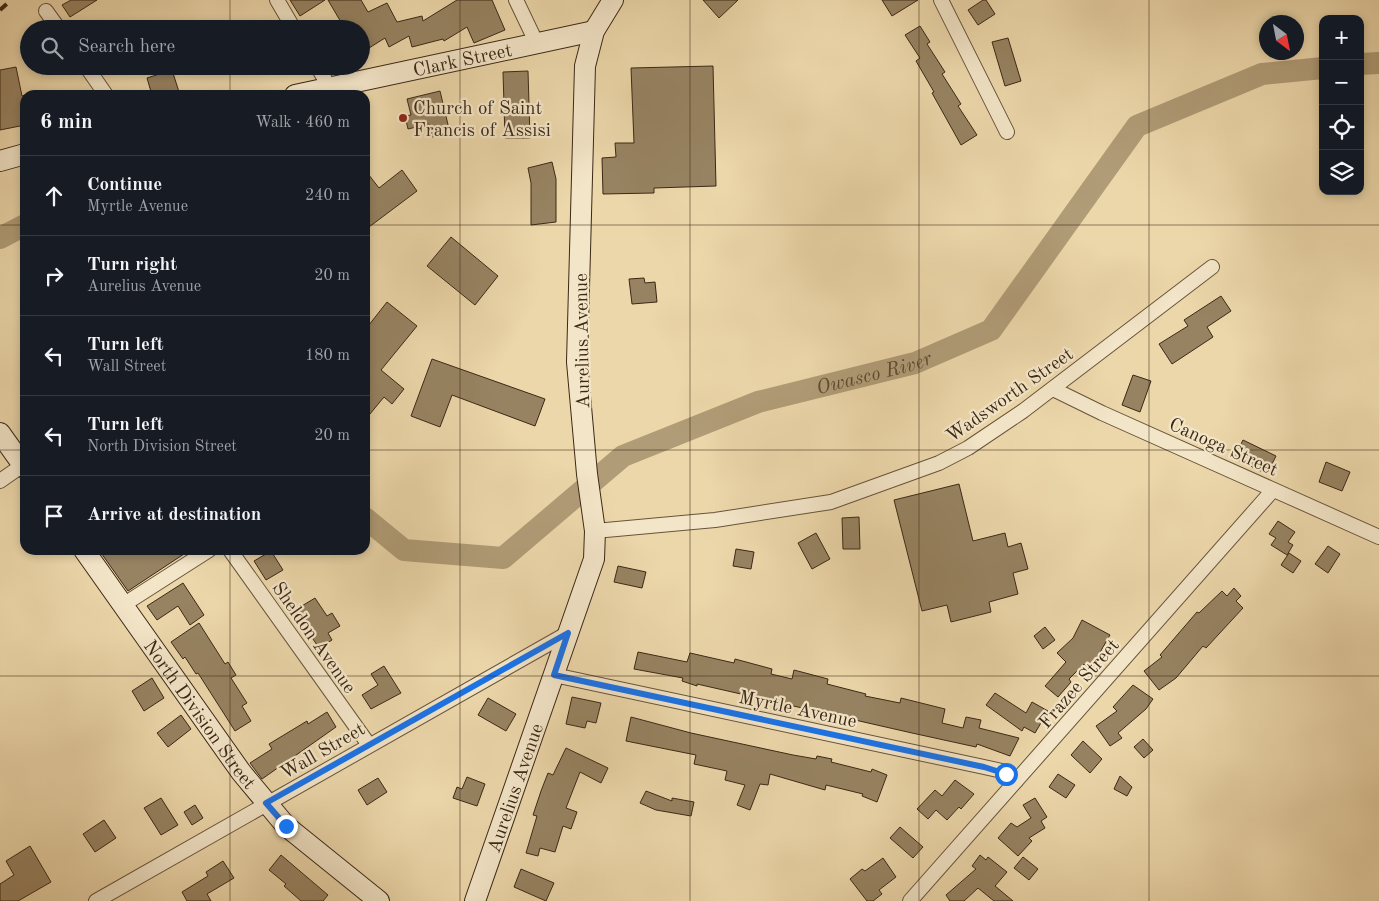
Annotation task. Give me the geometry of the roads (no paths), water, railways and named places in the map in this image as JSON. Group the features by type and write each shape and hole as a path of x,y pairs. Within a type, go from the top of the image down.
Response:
{"street":[{"path":"277,0 289,20"},
{"path":"516,0 537,44"},
{"path":"594,31 613,0"},
{"path":"941,0 1007,132"},
{"path":"46,11 52,20"},
{"name":"Clark Street","path":"320,90 594,31"},
{"name":"Aurelius Avenue","path":"475,901 562,677 568,633 594,559 595,525 577,362 585,66 594,31"},
{"path":"92,75 103,90"},
{"path":"322,75 330,88"},
{"path":"0,161 20,155"},
{"name":"Wadsworth Street","path":"595,525 715,520 841,499 914,473 968,448 1053,389 1212,267"},
{"name":"Canoga Street","path":"1053,389 1102,413 1379,537"},
{"path":"0,433 20,460"},
{"path":"0,481 20,468"},
{"name":"Frazee Street","path":"910,901 1273,490"},
{"name":"North Division Street","path":"88,555 241,772 266,803 286,826 379,901"},
{"path":"123,605 201,555"},
{"name":"Sheldon Avenue","path":"234,555 369,745"},
{"name":"Wall Street","path":"96,901 568,633"},
{"name":"Myrtle Avenue","path":"562,677 1002,771 1016,781"}],"waterway":[{"name":"Owasco River","path":"1364,64 1379,63"},
{"name":"Owasco River","path":"370,522 404,550 503,558 623,456 758,402 915,363 991,330 1137,126 1262,74 1319,68"},
{"name":"Owasco River","path":"0,238 20,228"}],"railway":[{"path":"0,10 11,0"}],"place":[{"name":"Church of Saint Francis of Assisi","path":"403,118"}]}
